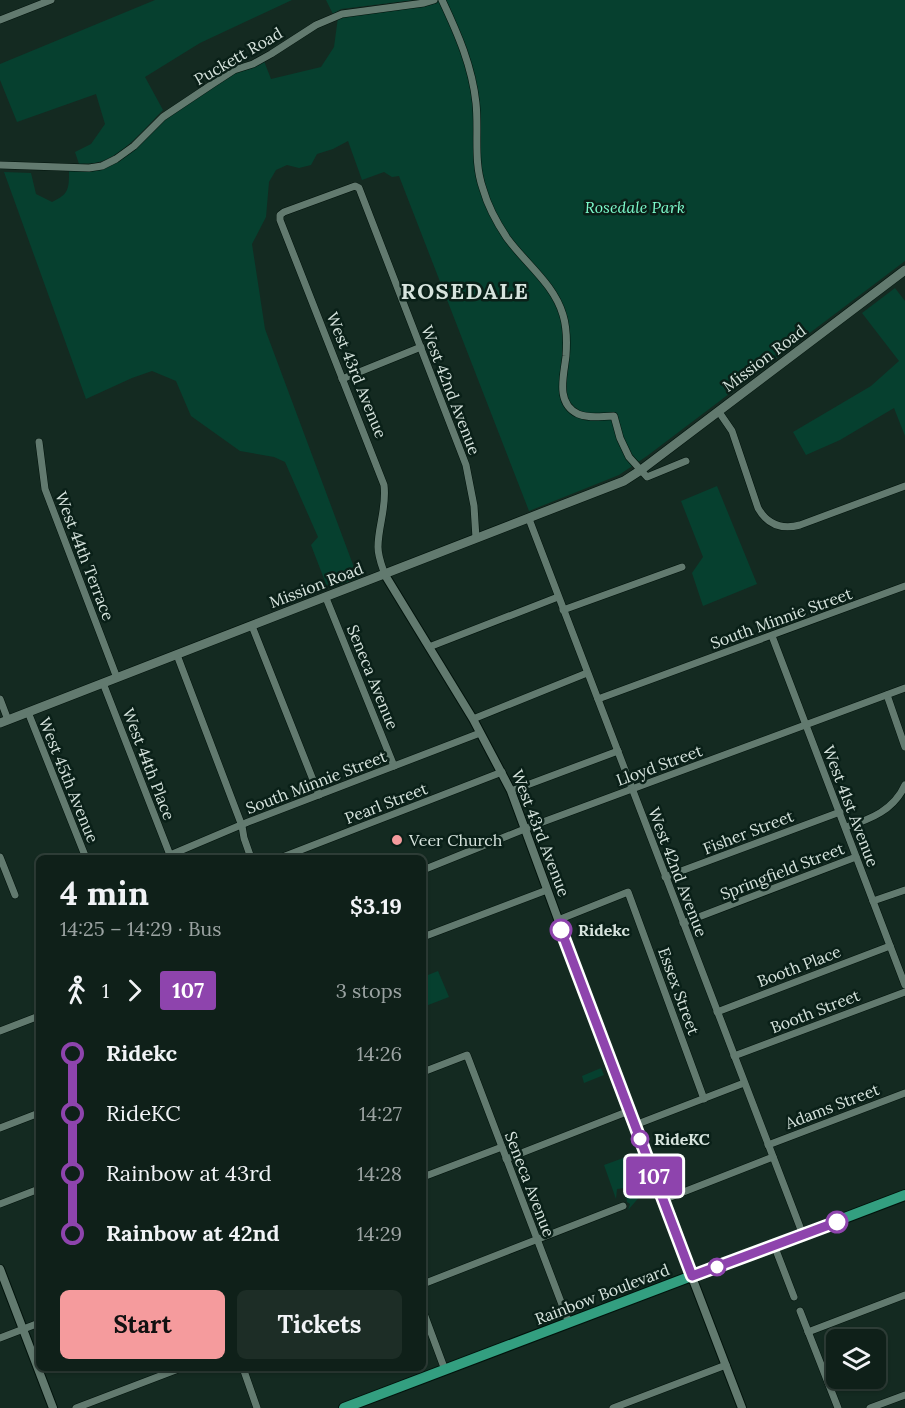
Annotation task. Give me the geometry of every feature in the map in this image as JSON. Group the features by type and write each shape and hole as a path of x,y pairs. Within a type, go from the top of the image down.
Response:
{"main road":[{"name":"Mission Road","path":"4,721 624,481 719,412 905,270"},
{"name":"Rainbow Boulevard","path":"344,1408 905,1196"}],"street":[{"path":"0,20 51,0"},
{"name":"Puckett Road","path":"0,165 88,168 102,166 134,146 163,117 214,83 234,70 253,64 271,54 316,26 342,14 434,0"},
{"path":"442,0 458,34 471,74 476,106 478,170 483,189 493,215 508,239 536,270 555,296 563,315 567,334 562,382 563,395 568,405 577,413 591,417 614,416 620,438 629,457 641,470"},
{"name":"West 42nd Avenue","path":"280,215 355,186 359,188 466,465 471,485 476,538"},
{"name":"West 43rd Avenue","path":"280,215 384,485 386,499 378,548 379,560 385,575 473,719 511,791 742,1408"},
{"path":"342,379 421,347"},
{"path":"719,412 732,431 758,508 763,517 779,527 800,525 905,486"},
{"name":"West 44th Terrace","path":"39,442 45,489 117,678"},
{"name":"Mission Road","path":"641,470 649,477 686,461"},
{"name":"West 42nd Avenue","path":"529,519 802,1235"},
{"path":"563,610 682,567"},
{"name":"South Minnie Street","path":"598,699 905,586"},
{"path":"429,646 558,597"},
{"name":"Seneca Avenue","path":"326,598 394,766"},
{"path":"252,626 319,795"},
{"name":"West 41st Avenue","path":"772,636 905,986"},
{"path":"177,655 242,826 250,855"},
{"path":"473,719 587,673"},
{"name":"West 44th Place","path":"103,683 166,855"},
{"name":"Lloyd Street","path":"426,869 526,829 905,688"},
{"path":"887,695 905,747"},
{"path":"0,699 4,721"},
{"name":"West 45th Avenue","path":"28,712 85,855"},
{"name":"South Minnie Street","path":"169,855 480,733"},
{"path":"511,791 618,751"},
{"name":"Pearl Street","path":"288,855 502,772"},
{"path":"846,827 878,815 897,799 905,785"},
{"name":"Fisher Street","path":"665,877 840,812"},
{"path":"0,857 15,895"},
{"name":"Springfield Street","path":"683,923 856,857"},
{"path":"426,937 547,890"},
{"path":"873,902 905,890"},
{"name":"Essex Street","path":"558,920 628,892 704,1099"},
{"name":"Booth Place","path":"717,1012 890,946"},
{"name":"Booth Street","path":"734,1056 905,992"},
{"path":"0,1031 36,1017"},
{"name":"Seneca Avenue","path":"426,1071 467,1055 568,1323"},
{"path":"635,1125 744,1083"},
{"name":"Adams Street","path":"768,1145 905,1093"},
{"path":"506,1159 629,1111"},
{"path":"0,1128 36,1114"},
{"path":"426,1176 502,1147"},
{"path":"663,1200 773,1157"},
{"path":"0,1204 36,1190"},
{"path":"426,1283 623,1206"},
{"path":"774,1245 794,1297"},
{"path":"0,1269 36,1363"},
{"path":"808,1332 905,1295"},
{"path":"800,1311 838,1408"},
{"path":"426,1319 445,1370"},
{"path":"0,1338 36,1324"},
{"path":"613,1408 726,1365"},
{"path":"39,1371 53,1408"},
{"path":"76,1408 173,1371"},
{"path":"244,1371 257,1408"},
{"path":"870,1408 905,1395"}],"green space":[{"path":"155,0 292,0 200,43 145,77 163,110 134,140 117,153 97,163 79,164 75,152 91,144 105,124 96,94 17,122 0,80 0,64"},
{"path":"326,0 414,0 341,9 333,14"},
{"name":"Rosedale Park","path":"434,0 905,0 905,261 619,475 529,511 399,176 392,177 384,172 362,180 348,141 317,154 311,165 299,168 287,165 276,170 269,182 266,217 252,244 265,329 358,578 331,588 326,584 311,545 318,537 285,462 274,457 240,451 191,416 176,381 152,371 86,399 4,172 31,173 36,194 52,202 67,190 69,171 94,170 117,161 170,115 235,73 264,61 271,79 321,67 334,47 338,17"},
{"path":"895,288 905,301 905,436 894,408 840,440 806,455 793,432 871,386 899,361 862,313"},
{"path":"717,486 757,584 703,606 692,573 703,557 681,501"},
{"path":"438,971 449,997 426,1006 426,976"},
{"path":"601,1068 604,1075 584,1083 582,1076"},
{"path":"637,1153 649,1186 648,1190 628,1210 630,1204 627,1202 625,1188 617,1189 616,1199 604,1165"}],"bus line":[{"name":"107","path":"561,930 692,1276 837,1222"}],"place":[{"name":"Veer Church","path":"397,840"},
{"name":"Ridekc","path":"561,930"},
{"name":"RideKC","path":"640,1139"}],"district":[{"name":"ROSEDALE","path":"465,291"}]}
